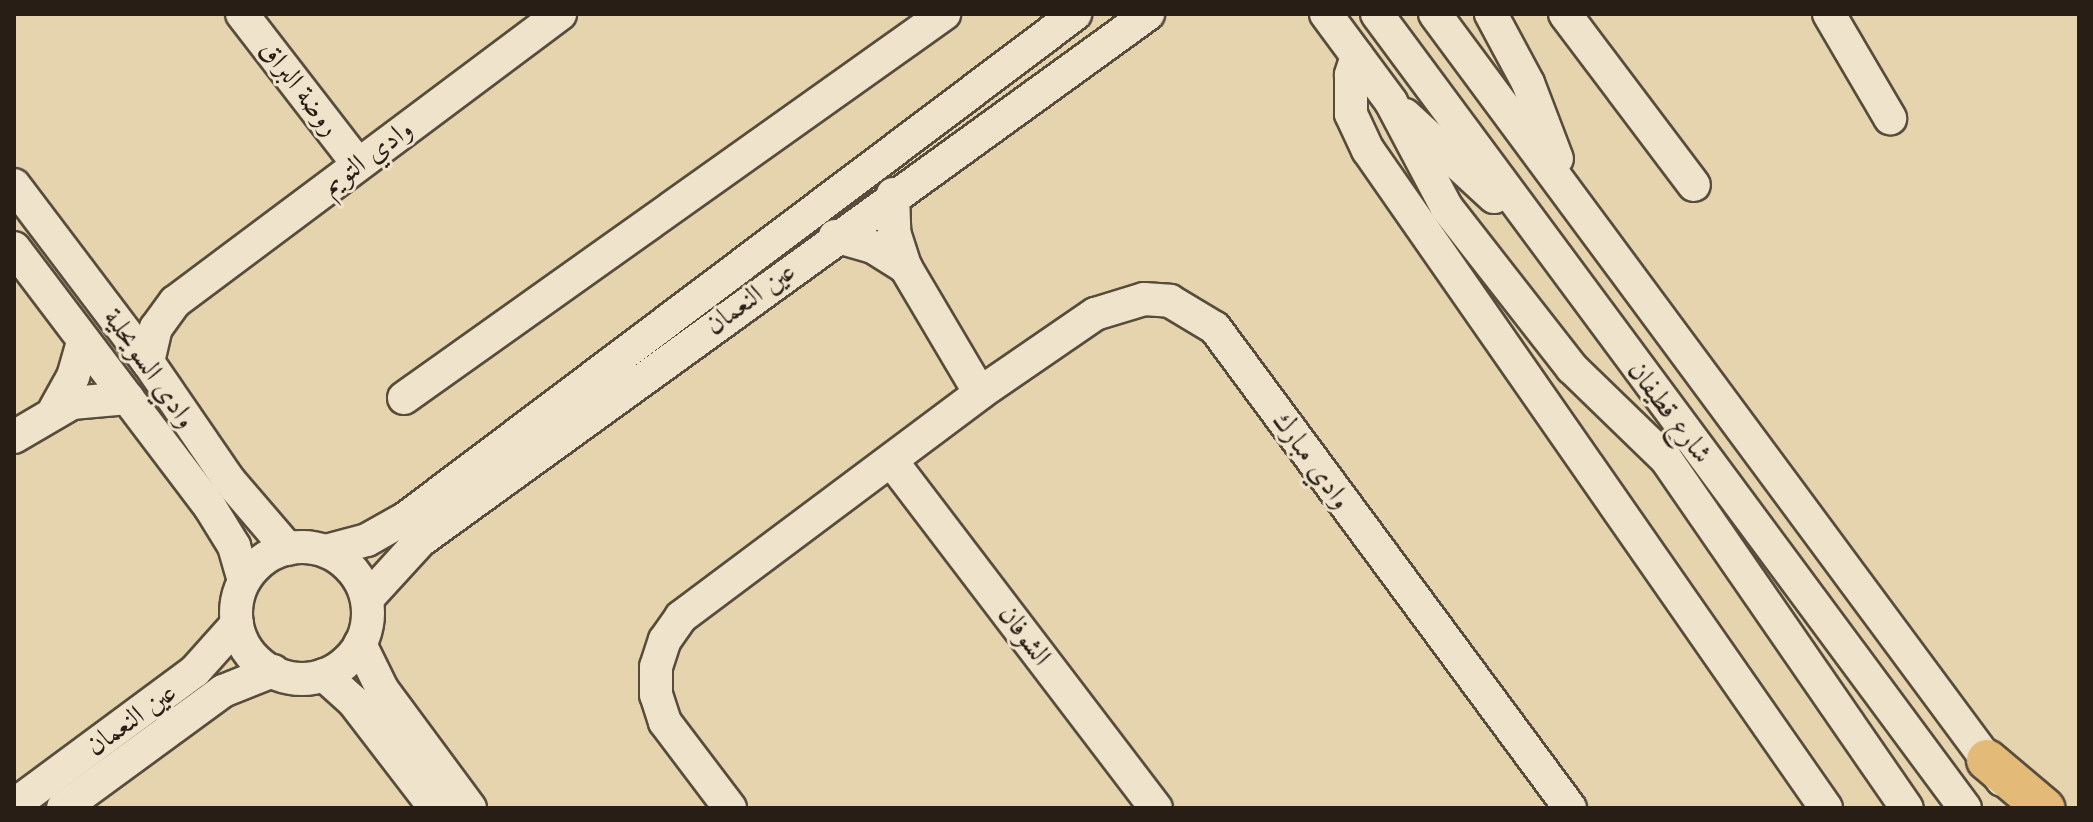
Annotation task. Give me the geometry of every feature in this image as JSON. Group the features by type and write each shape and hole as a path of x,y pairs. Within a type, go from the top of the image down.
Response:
{"main road":[{"path":"1987,760 2044,808"}],"street":[{"name":"روضة البراق","path":"242,14 357,163"},
{"name":"وادي التويم","path":"148,362 156,328 175,302 560,14"},
{"path":"404,398 944,14"},
{"name":"عين النعمان","path":"326,551 367,540 406,518 1075,14"},
{"name":"عين النعمان","path":"367,599 420,541 893,194 1148,14"},
{"name":"شارع قطيفان","path":"1326,14 1391,102 1447,208 1572,368 1666,459 1907,808"},
{"name":"شارع قطيفان","path":"1377,14 1965,808"},
{"name":"شارع قطيفان","path":"1435,14 2022,808"},
{"name":"شارع قطيفان","path":"1491,14 1528,83 1570,195"},
{"path":"1565,14 1694,185"},
{"path":"1835,16 1890,118"},
{"path":"1357,56 1349,95 1351,114 1368,150 1826,808"},
{"path":"1391,102 1550,250"},
{"name":"وادي السويحلية","path":"14,185 148,362 228,479 288,549"},
{"path":"893,194 894,232 906,268 980,393"},
{"path":"835,236 873,247 906,268"},
{"name":"وادي السويحلية","path":"14,248 224,528 244,580"},
{"name":"وادي مبارك","path":"730,808 665,722 656,681 665,640 681,617 893,463 980,393 1118,303 1170,301 1194,311 1215,328 1570,808"},
{"path":"109,309 175,302"},
{"path":"55,409 73,377 83,341"},
{"path":"14,437 55,409 90,398 128,398"},
{"name":"الشوفان","path":"893,463 1156,808"},
{"path":"288,549 326,551 359,579 367,599 360,644 351,657 324,675 307,678 273,671 253,657 237,624 244,580 262,560 288,549"},
{"name":"عين النعمان","path":"14,805 204,664 237,624"},
{"path":"360,644 382,689 470,808"},
{"name":"عين النعمان","path":"63,808 223,691 273,671"},
{"path":"324,675 353,701 435,808"}]}
